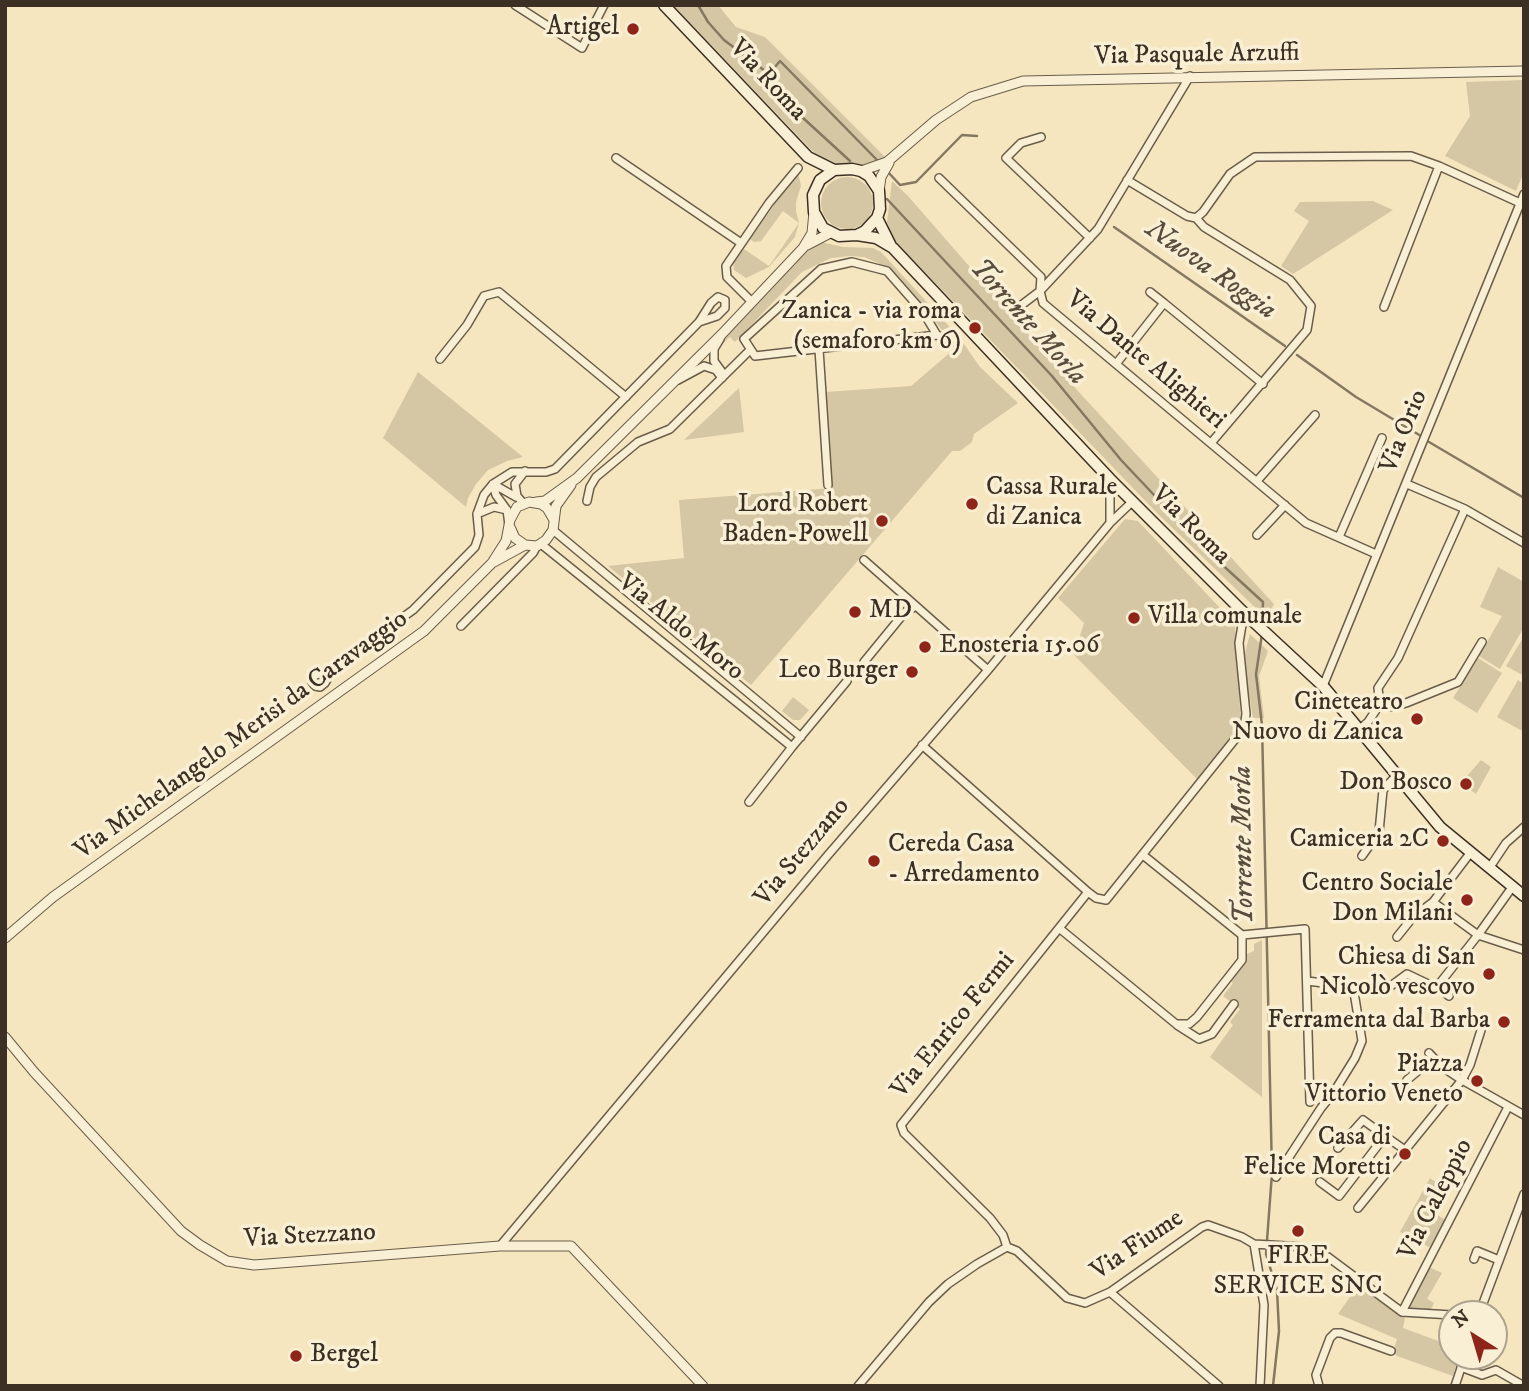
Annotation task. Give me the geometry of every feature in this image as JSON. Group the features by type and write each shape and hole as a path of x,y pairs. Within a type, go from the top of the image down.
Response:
{"main road":[{"name":"Via Roma","path":"664,5 808,157 816,187 813,195 814,212"},
{"name":"Via Roma","path":"808,157 834,170 843,168 861,171"},
{"path":"816,187 834,170"},
{"path":"857,235 872,225 880,209 879,191 875,183 861,171"},
{"path":"814,212 817,221 830,233"},
{"name":"Via Roma","path":"877,218 893,248 1110,479 1244,613 1323,686 1440,827 1524,896"},
{"name":"Via Roma","path":"830,233 876,238 893,248"}],"street":[{"path":"515,5 582,48 604,5"},
{"name":"Via Pasquale Arzuffi","path":"861,171 876,167 895,156 936,120 971,97 1023,81 1524,71"},
{"path":"1015,310 1040,291 1098,229 1190,76"},
{"path":"1041,137 1021,142 1006,158 1090,238"},
{"name":"Via Pasquale Arzuffi","path":"879,191 883,173 895,156"},
{"path":"1196,218 1230,174 1255,157 1411,156 1520,203"},
{"path":"616,158 741,243"},
{"path":"1384,307 1439,166"},
{"path":"752,302 727,277 726,266 798,168"},
{"name":"Via Dante Alighieri","path":"939,178 1041,277 1043,303 1306,523 1376,554"},
{"path":"1127,180 1187,216 1196,218 1204,227 1290,280 1311,306 1307,330 1211,443"},
{"name":"Via Orio","path":"1323,686 1524,194"},
{"path":"493,484 522,501 534,502 545,501 576,478 722,334 803,248 812,233 814,212"},
{"path":"803,248 830,233"},
{"path":"937,335 923,312 887,271 852,262 821,269 744,339 755,356 937,335 954,342"},
{"path":"440,359 467,325 484,296 499,292 626,397"},
{"path":"1150,292 1263,384"},
{"path":"1116,364 1164,303"},
{"path":"335,666 413,610 475,547 479,535 477,514 484,495 493,484 512,472 546,472 555,469 699,322"},
{"path":"722,334 715,349 714,361 723,376"},
{"path":"819,349 828,485"},
{"path":"587,501 590,487 596,477 638,442 670,429 750,350"},
{"path":"670,383 688,377 704,366 723,376"},
{"path":"1257,481 1315,415"},
{"path":"1339,537 1382,438"},
{"path":"522,501 515,492 515,484 526,471"},
{"path":"461,626 553,530 556,506 576,478"},
{"path":"1110,479 1110,523"},
{"path":"493,484 496,495 507,510 515,538 525,545"},
{"path":"1407,484 1465,509 1524,543"},
{"name":"Via Michelangelo Merisi da Caravaggio","path":"7,939 53,897 424,631 492,563 506,541 512,513 522,501"},
{"name":"Via Stezzano","path":"5,1037 181,1231 227,1261 254,1265 500,1245 1110,523 1133,501"},
{"path":"534,502 547,508 554,520"},
{"path":"1257,535 1285,505"},
{"path":"477,514 494,507 507,510"},
{"path":"1360,729 1380,704 1378,688 1398,658 1465,509"},
{"name":"Via Aldo Moro","path":"553,530 801,737"},
{"name":"Via Michelangelo Merisi da Caravaggio","path":"492,563 525,545 539,545"},
{"name":"Via Aldo Moro","path":"539,545 792,747"},
{"path":"864,560 988,670"},
{"path":"864,662 905,612 916,606"},
{"path":"922,745 1088,892 1096,898 1107,900 1244,728 1246,714 1239,643 1244,613"},
{"path":"1380,704 1393,707 1458,682 1482,642"},
{"path":"750,802 847,681"},
{"path":"1362,856 1379,832 1383,790 1397,775"},
{"path":"1490,867 1506,844 1524,827"},
{"path":"1397,937 1413,916 1433,902 1471,852"},
{"path":"1143,855 1242,935 1305,929 1310,1102"},
{"path":"1449,996 1441,990 1440,983 1513,886"},
{"name":"Via Enrico Fermi","path":"1006,1247 1003,1235 990,1218 901,1127 1088,892"},
{"path":"1433,902 1478,935 1524,950"},
{"path":"1059,928 1176,1024 1199,1039 1212,1034 1234,1004"},
{"path":"1176,1024 1189,1024 1197,1017 1242,960 1242,935"},
{"path":"1307,981 1388,988 1407,974 1428,984 1440,983"},
{"path":"1276,1177 1348,1069 1362,1041 1353,986"},
{"path":"1358,1208 1462,1080 1470,1065 1482,1027"},
{"path":"1429,1053 1440,1066 1524,1115"},
{"path":"1406,1080 1424,1065 1440,1066"},
{"name":"Via Caleppio","path":"1402,1312 1508,1107"},
{"path":"1338,1148 1363,1120 1405,1150"},
{"path":"1320,1182 1339,1196 1385,1136"},
{"path":"1484,1300 1524,1194"},
{"name":"Via Fiume","path":"1006,1247 1017,1251 1073,1301 1085,1303 1110,1292 1208,1225 1256,1244 1304,1247 1328,1257 1402,1312"},
{"path":"1256,1244 1264,1305 1259,1386"},
{"path":"500,1245 570,1246 703,1386"},
{"path":"858,1386 929,1301 948,1284 1006,1247"},
{"path":"1474,1259 1477,1251 1499,1259"},
{"path":"1110,1292 1219,1386"},
{"path":"1402,1312 1438,1314"},
{"path":"1319,1386 1317,1376 1330,1338 1335,1333 1391,1351"},
{"path":"1469,1370 1482,1375 1496,1370 1524,1386"}],"shaded area":[{"path":"673,5 718,5 736,27 765,37 886,158 875,168 841,166 821,160"},
{"path":"1524,80 1524,172 1516,191 1445,156 1470,116 1466,82"},
{"path":"798,172 801,186 796,211 799,223 783,211 761,241 754,242 750,239"},
{"path":"847,177 857,179 865,185 871,193 871,213 865,221 857,227 847,229 837,227 829,221 823,213 821,203 823,193 829,185 837,179"},
{"path":"892,181 1077,390 1274,604 1266,618 1158,514 895,241 887,222"},
{"path":"1373,201 1393,210 1293,274 1281,266 1309,221 1294,211 1300,202"},
{"path":"799,223 795,237 769,267 746,278 734,270 733,261 744,249 769,266"},
{"path":"821,242 843,247 873,248 881,252 959,337 980,367 1018,403 974,434 972,442 960,451 952,451 751,685 608,566 684,558 679,500 832,488 826,392 911,386 959,345 946,329 942,330 887,267 864,257 850,256 831,258 802,272 735,342 730,337 719,347 726,334 804,250"},
{"path":"418,372 523,457 488,470 476,484 466,507 383,438"},
{"path":"739,388 744,432 684,440"},
{"path":"1125,519 1138,521 1235,624 1241,726 1198,780 1074,655 1084,623 1058,598"},
{"path":"1498,567 1524,582 1524,627 1500,669 1479,656 1502,616 1480,607"},
{"path":"1250,634 1268,651 1259,676 1264,718 1253,718 1246,678 1245,653"},
{"path":"1524,636 1524,676 1506,666"},
{"path":"1478,658 1502,673 1477,713 1453,698"},
{"path":"1518,680 1524,684 1524,732 1497,717"},
{"path":"793,697 809,710 800,720 793,720 782,711"},
{"path":"1481,760 1491,767 1476,794 1461,783"},
{"path":"1262,940 1262,1097 1210,1057 1233,1025 1230,1022 1240,1009 1223,996 1233,983 1229,980 1245,955 1254,951 1254,944"},
{"path":"1430,1178 1447,1190 1434,1213 1446,1220 1431,1248 1400,1232"},
{"path":"1429,1267 1442,1273 1427,1299 1434,1303 1430,1311 1406,1310"},
{"path":"1359,1284 1405,1318 1403,1328 1438,1341 1438,1370 1455,1370 1453,1376 1397,1356 1393,1352 1397,1339 1338,1314"}],"waterway":[{"name":"Torrente Morla","path":"698,5 708,22 724,40 769,74 802,117 850,161"},
{"name":"Nuova Roggia","path":"769,74 780,61 878,161"},
{"name":"Nuova Roggia","path":"888,172 900,185 916,182 962,135 977,136"},
{"name":"Torrente Morla","path":"887,199 1052,376 1121,460 1206,550 1263,602 1262,624"},
{"name":"Nuova Roggia","path":"1114,227 1285,346"},
{"path":"1297,355 1356,397 1421,436"},
{"name":"Nuova Roggia","path":"1429,442 1524,498"},
{"name":"Torrente Morla","path":"1262,634 1256,674 1262,725 1272,1173 1266,1254 1277,1290 1279,1331 1273,1386"}],"tunnel":[{"path":"847,681 864,662"}],"place":[{"name":"Artigel","path":"633,29"},
{"name":"Zanica - via roma (semaforo km 6)","path":"975,328"},
{"name":"Cassa Rurale di Zanica","path":"972,504"},
{"name":"Lord Robert Baden-Powell","path":"882,521"},
{"name":"MD","path":"855,612"},
{"name":"Villa comunale","path":"1134,618"},
{"name":"Enosteria 15.06","path":"925,647"},
{"name":"Leo Burger","path":"912,672"},
{"name":"Cineteatro Nuovo di Zanica","path":"1417,719"},
{"name":"Don Bosco","path":"1466,784"},
{"name":"Camiceria 2C","path":"1443,841"},
{"name":"Cereda Casa - Arredamento","path":"874,861"},
{"name":"Centro Sociale Don Milani","path":"1467,900"},
{"name":"Chiesa di San Nicolò vescovo","path":"1489,974"},
{"name":"Ferramenta dal Barba","path":"1504,1022"},
{"name":"Piazza Vittorio Veneto","path":"1477,1081"},
{"name":"Casa di Felice Moretti","path":"1405,1154"},
{"name":"FIRE SERVICE SNC","path":"1298,1231"},
{"name":"Bergel","path":"296,1356"}]}
